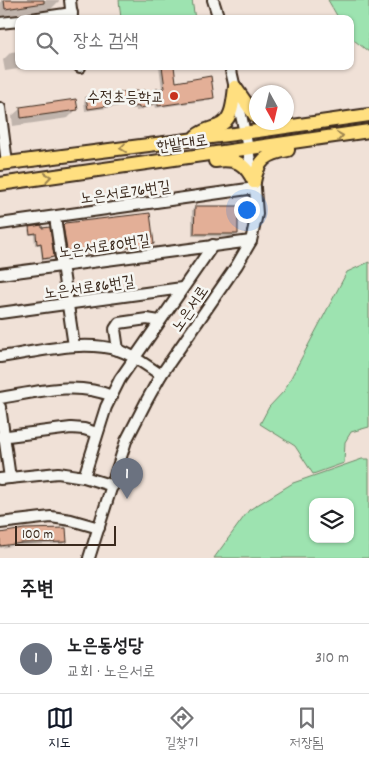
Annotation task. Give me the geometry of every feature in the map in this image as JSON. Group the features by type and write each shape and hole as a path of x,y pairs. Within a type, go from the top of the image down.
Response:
{"main road":[{"path":"235,88 249,107"},
{"path":"192,140 201,132 219,126 228,119 235,88"},
{"name":"한밭대로","path":"4,163 246,133 369,115"},
{"path":"294,123 310,124"},
{"name":"한밭대로","path":"0,184 369,131"},
{"path":"254,185 256,171 260,163 268,156 276,152 292,150 311,140"},
{"path":"185,158 207,161 231,160 249,172 254,185"}],"street":[{"path":"70,0 72,15"},
{"path":"213,0 218,15"},
{"path":"0,23 15,21"},
{"name":"노은서로","path":"89,558 126,441 161,375 237,265 251,241 257,214 254,185 246,133 231,70"},
{"path":"0,108 4,163"},
{"name":"노은서로76번길","path":"0,224 254,185"},
{"path":"55,216 74,346"},
{"name":"노은서로80번길","path":"0,274 251,241"},
{"path":"84,477 97,433 120,379 213,245"},
{"name":"노은서로86번길","path":"0,313 182,288"},
{"path":"118,350 115,329 119,322 147,319 159,321"},
{"path":"0,357 74,346 104,347 118,350 135,358 161,375"},
{"path":"0,398 75,388 99,391 112,396"},
{"path":"0,408 5,478 58,473 84,477 113,486"},
{"path":"2,437 71,428 97,433"},
{"path":"0,523 51,517 99,528"}],"green space":[{"path":"119,0 192,0 194,15 121,15"},
{"path":"328,0 369,0 369,52 354,40 354,15 337,15"},
{"path":"369,262 369,427 351,432 345,442 344,463 313,474 295,446 260,424 269,407 284,391 347,272"},
{"path":"362,459 369,459 369,558 214,558 249,510 293,483"}],"building":[{"path":"4,0 44,0 44,3 5,9"},
{"path":"163,70 174,70 176,82 211,76 214,98 158,106 158,103 139,108 138,106 134,107 133,102 88,109 86,97 145,90 146,94 156,93 156,89 165,88"},
{"path":"76,99 78,110 21,118 20,107"},
{"path":"195,206 238,206 238,234 194,234"},
{"path":"150,213 154,244 68,256 63,225 65,223"},
{"path":"42,225 42,228 50,227 54,257 43,259 41,243 37,244 36,233 30,234 29,227"},
{"path":"66,528 67,542 22,543 0,546 0,533 24,529"}],"place":[{"name":"수정초등학교","path":"174,96"},
{"name":"노은동성당","path":"127,499"}]}
